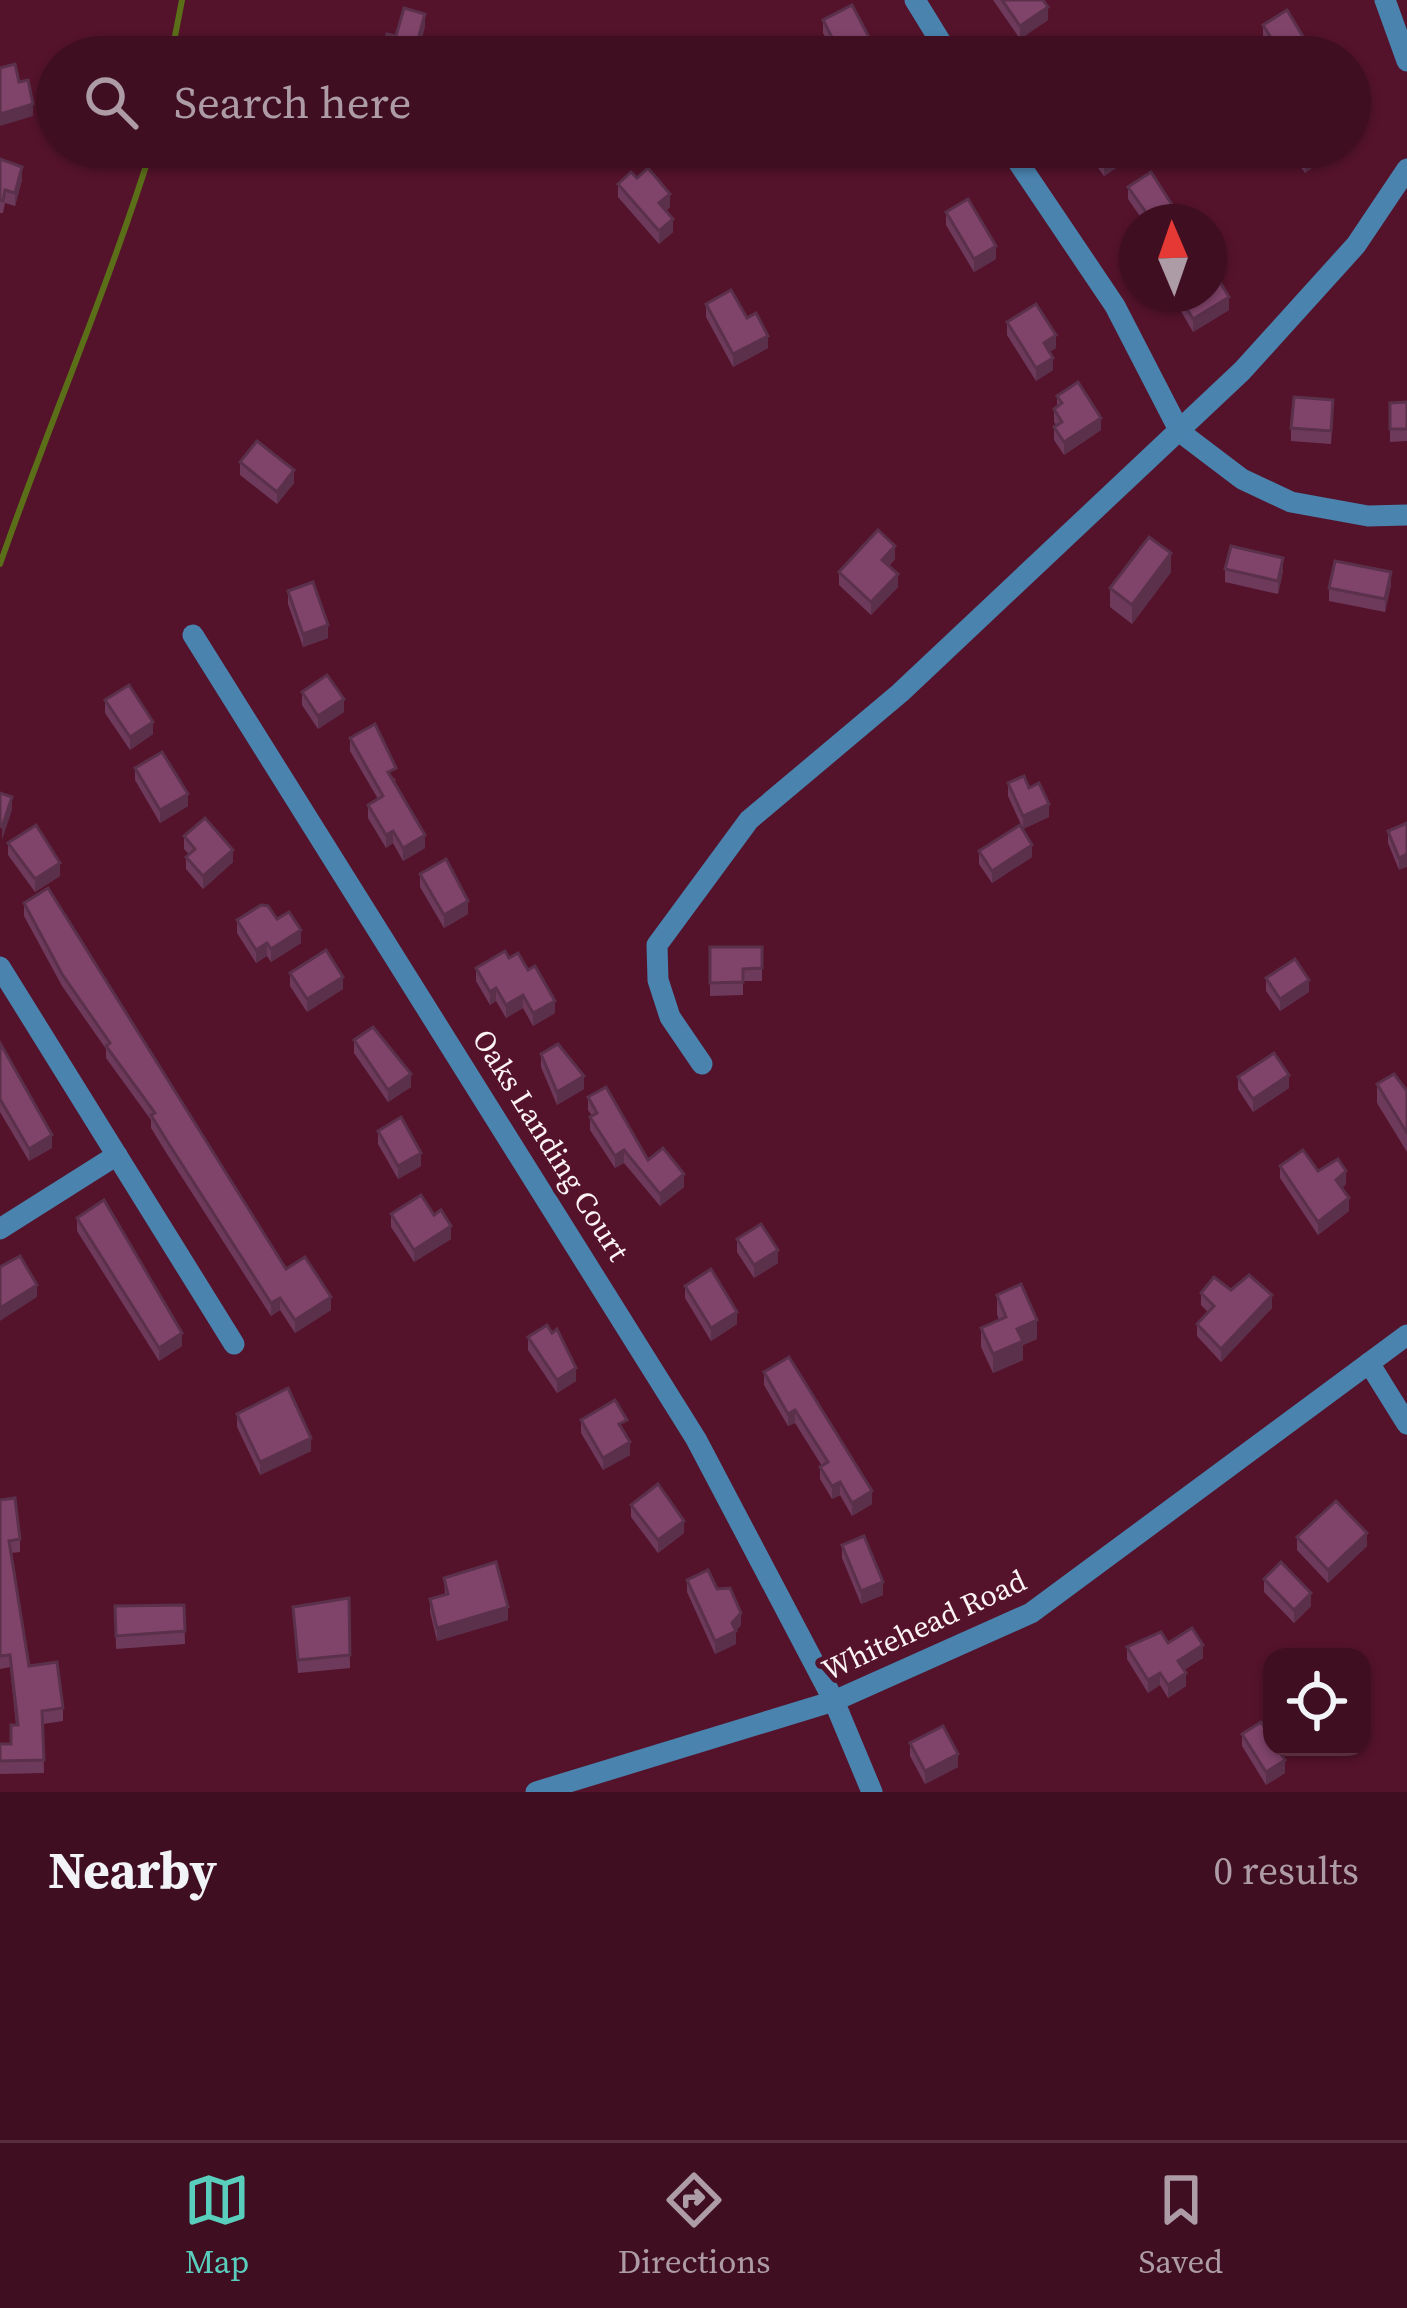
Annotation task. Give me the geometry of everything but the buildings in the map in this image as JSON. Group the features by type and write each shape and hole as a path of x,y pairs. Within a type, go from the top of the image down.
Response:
{"street":[{"path":"915,0 937,36"},
{"path":"1385,0 1407,61"},
{"path":"1022,168 1115,306 1180,432 1242,479 1291,502 1368,516 1407,515"},
{"path":"702,1064 670,1017 658,980 657,945 749,820 900,693 1180,432 1356,245 1407,169"},
{"name":"Oaks Landing Court","path":"193,635 696,1439 834,1701 872,1792"},
{"path":"0,967 234,1343"},
{"path":"0,1229 117,1155"},
{"name":"Whitehead Road","path":"536,1792 834,1701 1031,1613 1407,1335"},
{"path":"1369,1363 1407,1424"}],"waterway":[{"path":"175,36 182,0"},
{"path":"0,564 145,168"}]}
